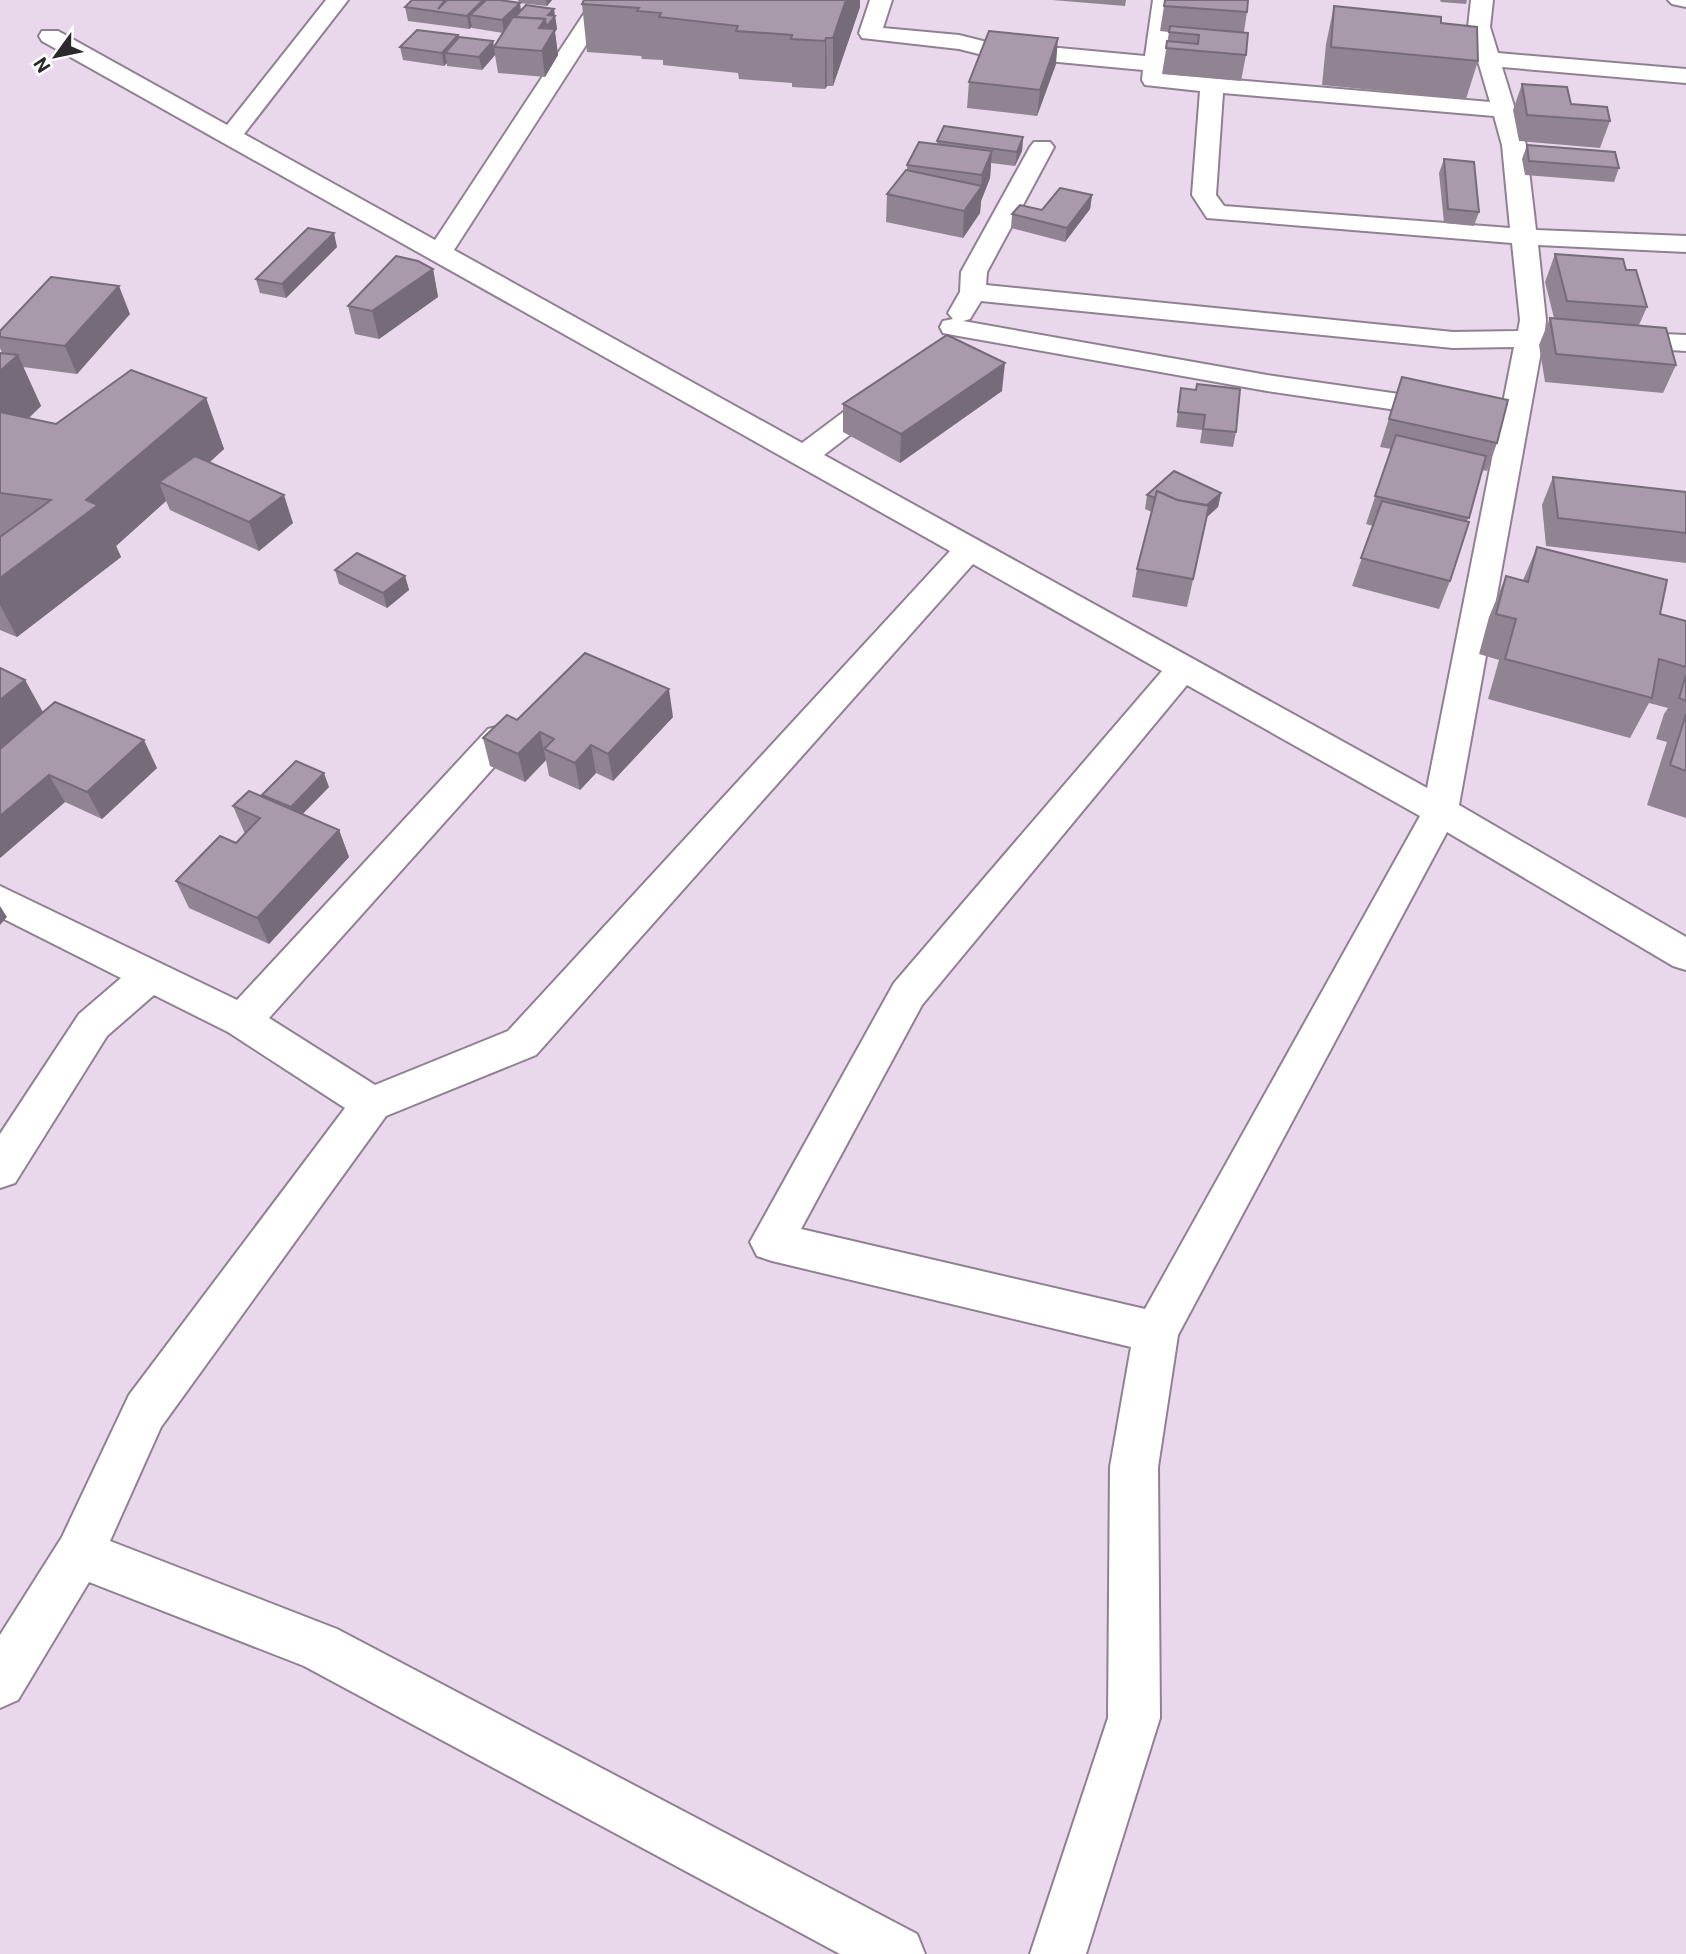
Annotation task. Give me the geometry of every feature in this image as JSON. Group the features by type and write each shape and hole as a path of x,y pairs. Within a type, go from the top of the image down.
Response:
{"street":[{"path":"230,137 337,0"},
{"path":"439,254 604,0"},
{"path":"875,0 870,33 959,42 984,48 1155,64"},
{"path":"1164,0 1153,80 1504,110"},
{"path":"1058,1954 1134,1718 1134,1467 1156,1332 1440,811 1492,415 1530,337 1533,320 1514,145 1479,27 1482,0"},
{"path":"1679,0 1686,1"},
{"path":"50,36 1440,811 1686,955"},
{"path":"1489,59 1686,76"},
{"path":"1212,85 1204,195 1216,213 1526,237 1686,244"},
{"path":"1042,147 974,272 973,292 944,336 1492,415"},
{"path":"973,292 1453,340 1530,337 1686,343"},
{"path":"802,457 888,392 906,374"},
{"path":"0,1682 79,1554 145,1411 372,1104 522,1043 969,550"},
{"path":"1156,1332 772,1242 908,994 1183,668"},
{"path":"242,1021 500,738"},
{"path":"0,900 242,1021 372,1104"},
{"path":"0,1170 93,1025 150,975"},
{"path":"79,1554 319,1647 897,1954"}],"building":[{"path":"412,0 445,0 438,9 447,0 483,0 467,16 405,7"},
{"path":"486,0 520,3 502,20 470,15"},
{"path":"584,0 846,0 833,38 826,38 825,41 791,39 792,35 736,31 738,26 659,17 661,13 637,11 639,8 582,4"},
{"path":"1165,0 1248,0 1247,12 1164,6"},
{"path":"526,5 554,9 548,15 555,16 547,26 545,19 515,17"},
{"path":"1334,6 1441,17 1441,23 1477,27 1478,61 1331,47"},
{"path":"513,17 545,19 539,28 555,29 542,51 494,47"},
{"path":"1170,26 1248,33 1246,55 1166,48 1167,41 1198,44 1199,35 1169,32"},
{"path":"417,30 458,35 442,53 400,47"},
{"path":"989,31 1058,38 1040,90 969,82"},
{"path":"459,37 493,41 479,57 445,53"},
{"path":"1522,84 1567,87 1571,104 1607,107 1610,121 1527,115"},
{"path":"944,126 1023,137 1017,152 937,141"},
{"path":"919,142 992,151 982,175 907,165"},
{"path":"1527,145 1615,152 1619,168 1529,161"},
{"path":"1444,159 1474,162 1479,212 1448,209"},
{"path":"906,170 982,186 964,211 887,194"},
{"path":"1060,188 1092,195 1067,228 1012,214 1020,205 1042,210"},
{"path":"308,228 334,233 282,284 256,279"},
{"path":"1555,254 1623,259 1626,270 1636,270 1647,307 1567,301"},
{"path":"396,256 418,261 433,269 372,311 348,306"},
{"path":"51,277 119,286 65,346 0,337 0,331"},
{"path":"1550,318 1666,328 1676,365 1556,354"},
{"path":"947,335 1005,363 901,434 843,404"},
{"path":"0,353 18,355 0,371"},
{"path":"131,370 206,398 86,500 98,505 0,578 0,537 51,500 0,493 0,412 56,424"},
{"path":"1402,377 1508,400 1497,443 1389,419"},
{"path":"1197,384 1240,389 1236,432 1203,429 1205,415 1178,412 1181,388 1196,390"},
{"path":"1396,435 1486,456 1469,518 1375,496"},
{"path":"195,456 284,495 249,522 159,482"},
{"path":"1174,471 1221,493 1207,505 1177,500 1157,491 1155,498 1147,495"},
{"path":"1553,477 1686,492 1686,533 1558,518"},
{"path":"1157,491 1177,500 1209,506 1193,579 1137,569"},
{"path":"1382,501 1469,522 1450,581 1361,558"},
{"path":"1537,547 1667,580 1660,614 1686,621 1686,667 1659,659 1652,698 1505,659 1516,619 1496,614 1506,576 1528,582"},
{"path":"357,553 405,576 383,593 335,570"},
{"path":"585,653 669,689 608,754 591,745 575,763 544,749 554,739 540,732 518,754 483,738 507,715 517,720"},
{"path":"0,668 25,680 0,700"},
{"path":"1686,675 1686,701 1679,698"},
{"path":"55,702 144,740 87,792 49,775 0,816 0,749"},
{"path":"1686,714 1686,771 1670,765"},
{"path":"296,761 324,773 291,807 262,795"},
{"path":"249,791 339,830 257,918 176,881 220,836 236,843 260,818 233,806"}]}
